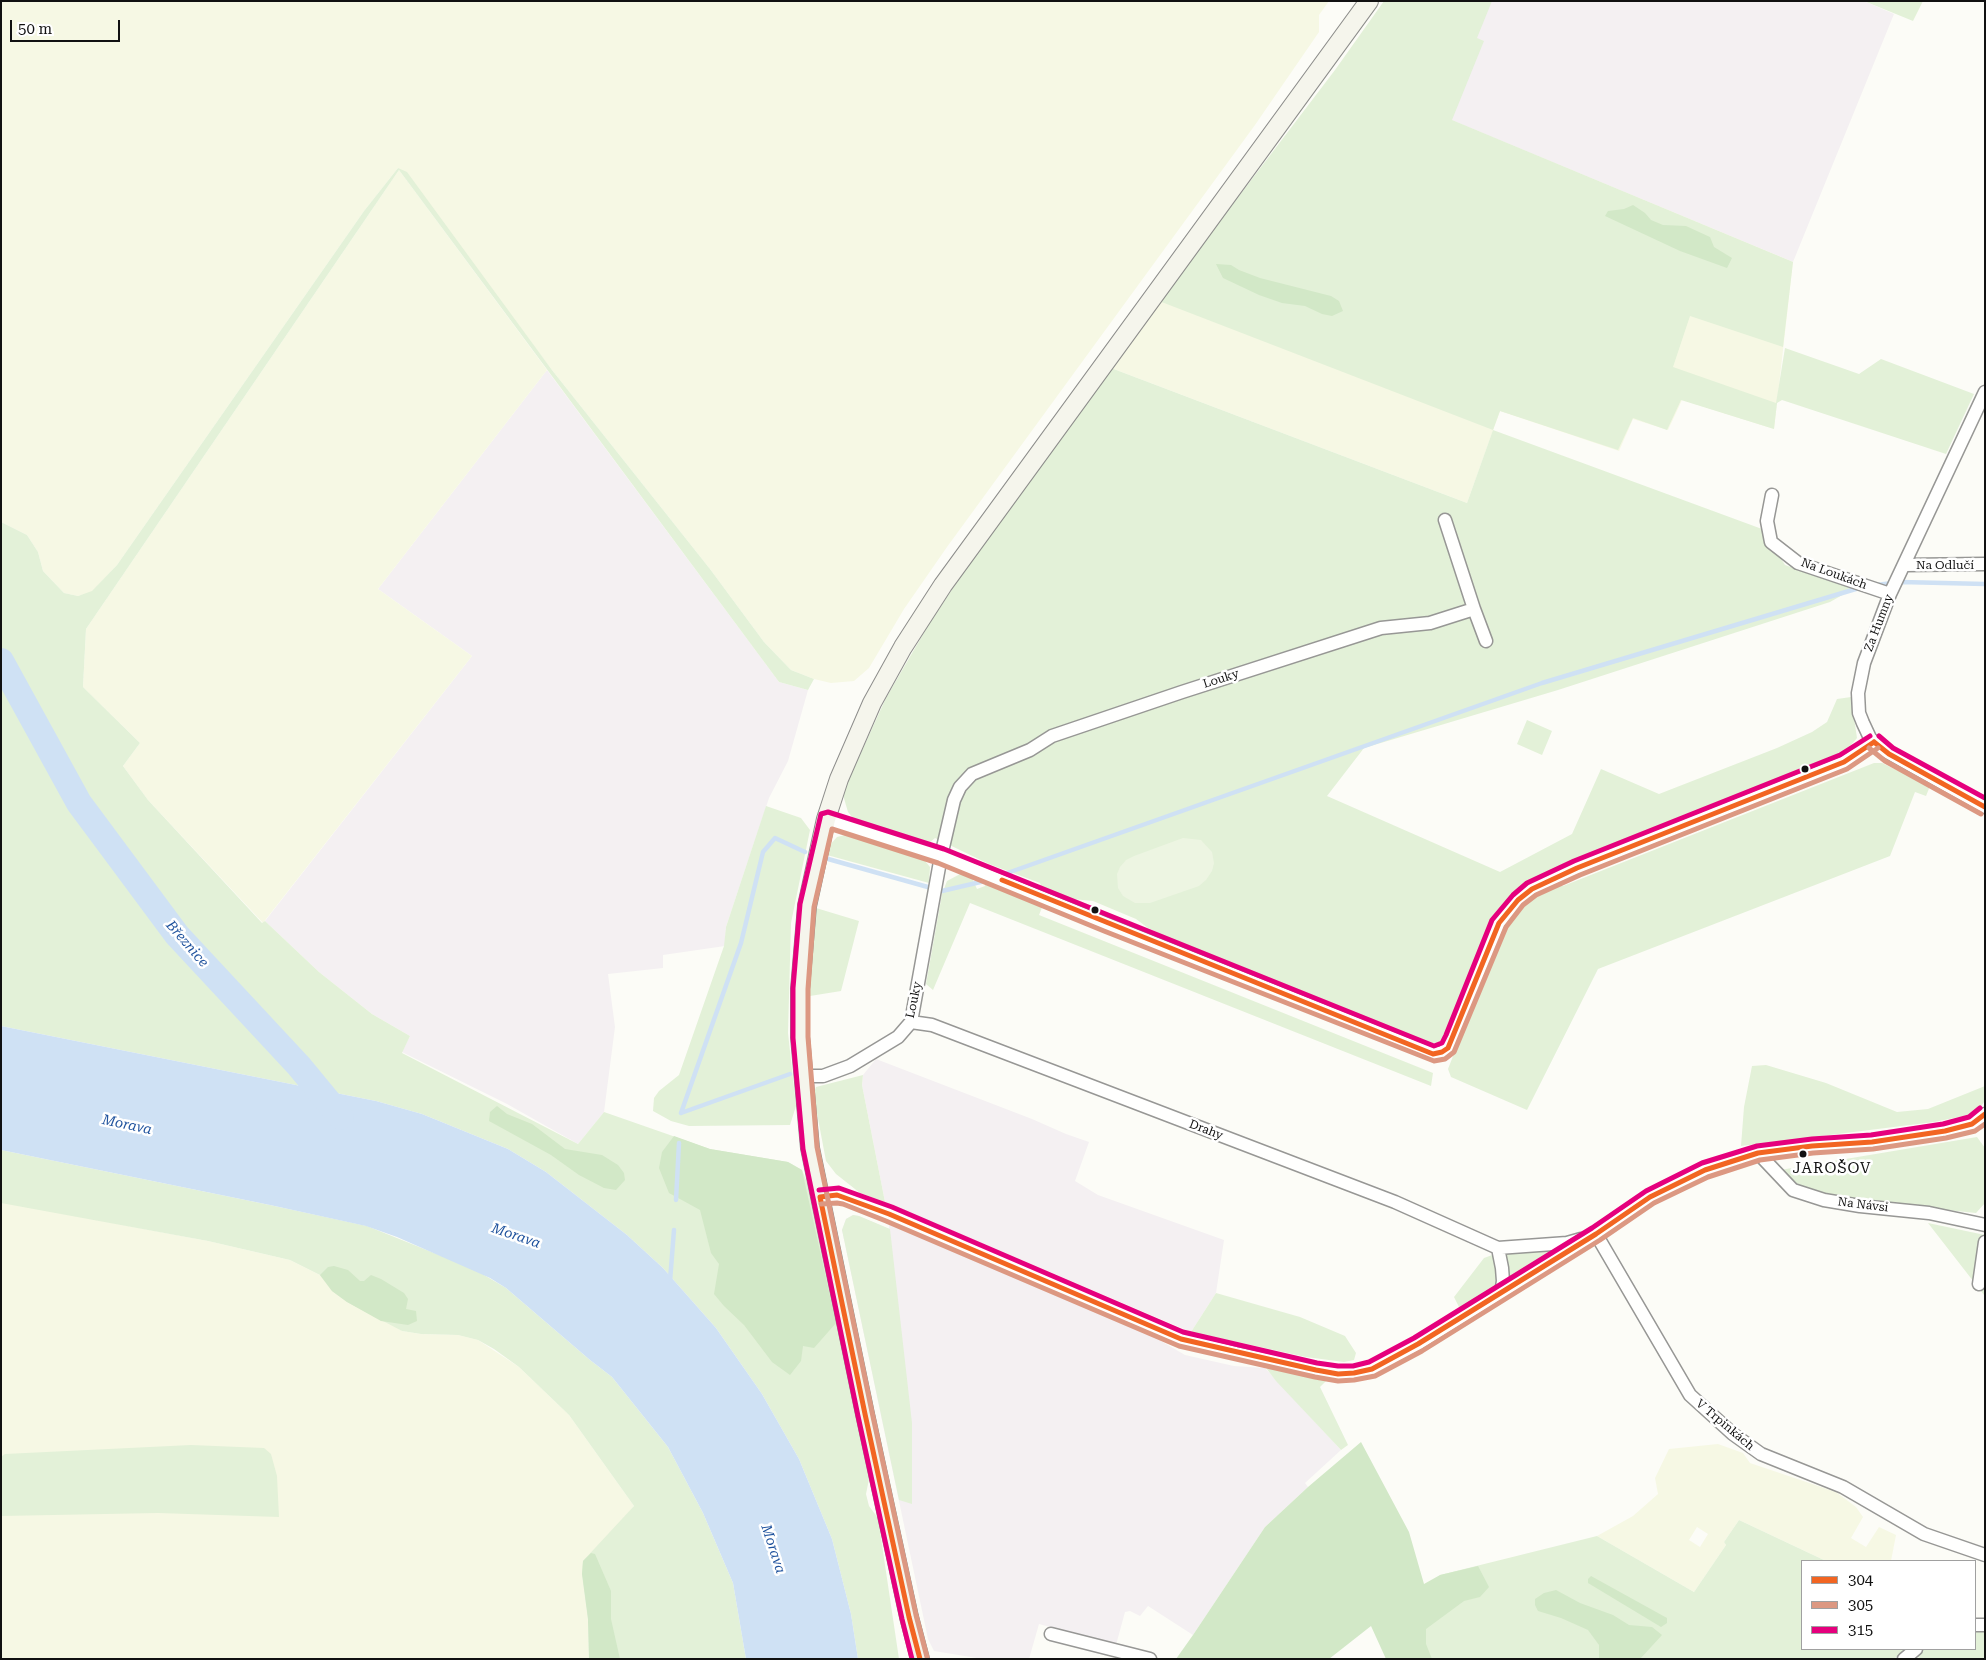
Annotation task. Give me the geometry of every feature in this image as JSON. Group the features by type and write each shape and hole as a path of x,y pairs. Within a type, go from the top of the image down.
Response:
{"main road":[{"path":"920,1659 909,1617 865,1414 810,1148 802,1076 800,998 802,947 807,906 826,819 843,770 872,703 903,647 943,585 1369,1"}],"street":[{"name":"Za Humny","path":"1985,392 1894,586 1864,662 1859,683 1859,713 1868,734 1874,742 1889,754 1985,807"},
{"name":"Na Loukách","path":"1772,495 1768,521 1771,542 1798,563 1867,586 1894,586"},
{"path":"1445,520 1486,641"},
{"name":"Na Odlučí","path":"1905,565 1985,564"},
{"name":"Louky","path":"802,1076 823,1076 850,1066 898,1037 911,1022 941,856 957,793 963,782 976,771 1030,750 1052,736 1182,692 1381,628 1430,623 1474,609"},
{"path":"826,819 941,856 1433,1054 1448,1048 1454,1038 1499,923 1518,900 1532,889 1577,868 1844,762 1874,742"},
{"name":"Drahy","path":"911,1022 932,1025 1395,1202 1498,1248 1567,1243 1596,1234"},
{"path":"820,1196 837,1195 845,1197 889,1214 1181,1339 1236,1354 1338,1374 1372,1369 1418,1344 1596,1234 1650,1197 1705,1170 1758,1153 1812,1146 1872,1142 1945,1131 1972,1124 1985,1114"},
{"name":"Na Návsi","path":"1758,1153 1792,1190 1824,1200 1860,1206 1929,1213 1985,1225"},
{"name":"V Trpinkách","path":"1596,1234 1690,1396 1733,1434 1761,1454 1843,1488 1924,1534 1985,1555"},
{"path":"1979,1284 1985,1242"},
{"path":"1498,1248 1503,1281 1501,1294"},
{"path":"1051,1634 1150,1659"},
{"path":"1904,1659 1915,1650"}],"shaded area":[{"path":"1387,1 1864,1 1894,14 1793,262 1451,120"},
{"path":"547,370 779,682 808,690 788,761 769,798 726,927 725,946 663,955 663,968 608,974 615,1027 604,1112 578,1144 507,1104 402,1052 410,1036 372,1014 319,972 265,921 472,656 378,589"},
{"path":"876,1059 1089,1142 1075,1181 1098,1195 1224,1240 1216,1293 1191,1332 885,1202 862,1085 863,1075"},
{"path":"853,1215 889,1229 889,1222 1137,1327 1185,1355 1234,1366 1265,1368 1341,1450 1305,1483 1308,1487 1265,1527 1193,1635 1148,1606 1140,1616 1130,1611 1125,1612 1116,1645 1039,1624 1029,1659 983,1659 934,1651 928,1639 842,1230 846,1219"}],"green space":[{"path":"1,1 1329,1 1319,15 1319,32 1255,125 947,547 904,609 869,668 854,681 831,683 791,670 764,642 710,569 552,370 398,168 364,211 117,565 92,592 78,596 64,593 43,571 38,552 27,535 1,522"},
{"path":"1384,1 1492,1 1477,38 1484,41 1452,120 1793,262 1783,347 1690,316 1673,367 1776,403 1785,348 1859,374 1881,359 1974,394 1946,454 1782,400 1777,403 1774,429 1681,400 1667,430 1633,418 1618,450 1500,411 1493,430 1159,301 1335,70"},
{"path":"1864,1 1923,1 1913,21"},
{"path":"1451,120 1793,262 1774,429 1682,400 1668,430 1633,419 1619,451 1500,411 1467,503 1111,368 1159,301"},
{"path":"398,168 407,172 552,370 710,569 764,642 791,670 814,679 808,690 779,682 399,170 86,629 83,687 140,743 123,766 148,800 262,923 265,921 319,972 372,1014 410,1036 402,1053 578,1144 604,1112 710,1149 788,1162 802,1170 807,1182 869,1479 866,1494 869,1506 878,1518 899,1659 858,1659 851,1614 832,1539 799,1459 762,1394 716,1328 663,1268 627,1235 546,1172 508,1149 422,1114 376,1101 1,1026 1,522 27,535 38,552 43,571 64,593 78,596 92,591 117,565 364,211"},
{"path":"399,170 547,370 378,589 472,656 263,923 148,800 123,766 140,743 83,687 86,629"},
{"path":"1633,205 1645,213 1651,220 1663,225 1686,226 1710,237 1714,247 1732,258 1727,268 1680,251 1605,216 1608,211 1624,209"},
{"path":"1216,264 1231,265 1260,278 1331,296 1339,301 1343,311 1332,316 1322,314 1305,306 1282,303 1259,295 1223,278"},
{"path":"1111,368 1467,503 1493,430 1762,529 1785,565 1853,589 1830,602 1558,690 1364,748 1327,796 1500,872 1572,834 1601,769 1659,794 1777,748 1812,732 1827,722 1837,699 1851,697 1857,738 1846,751 1531,881 1507,903 1489,926 1445,1038 1440,1042 1426,1044 1164,940 1165,936 1148,928 1136,919 1093,901 1062,898 1042,889 1040,883 989,864 935,838 928,844 917,841 853,818 848,812 843,795 849,779 886,698 929,624 989,534"},
{"path":"1527,720 1552,731 1542,755 1517,744"},
{"path":"1874,763 1882,763 1930,786 1926,796 1915,792 1890,856 1598,969 1527,1110 1451,1077 1448,1069 1499,939 1511,918 1531,898 1555,885 1563,886"},
{"path":"766,806 801,818 810,830 791,923 788,1033 796,1106 790,1125 689,1126 671,1121 653,1111 654,1098 659,1091 679,1075 724,946 726,927"},
{"path":"855,834 921,856 930,867 929,883 827,855 829,846 837,837"},
{"path":"1183,838 1201,840 1212,852 1214,863 1212,871 1206,880 1199,886 1150,903 1135,903 1123,896 1118,888 1117,874 1126,860"},
{"path":"962,873 971,876 977,889 985,886 984,880 1043,905 1039,915 1433,1073 1431,1086 970,903 933,990 926,984 942,894 947,881"},
{"path":"816,908 859,921 841,991 810,996 810,970"},
{"path":"1766,1065 1826,1083 1897,1112 1928,1109 1985,1086 1985,1101 1978,1110 1969,1115 1934,1122 1741,1146 1744,1107 1752,1066"},
{"path":"863,1075 862,1085 885,1202 860,1193 836,1174 826,1161 816,1108 814,1093 816,1087"},
{"path":"497,1106 507,1114 532,1124 565,1149 602,1155 618,1165 624,1173 625,1180 616,1190 604,1188 579,1175 551,1155 489,1121 490,1112"},
{"path":"674,1136 710,1149 788,1162 802,1170 836,1323 814,1348 803,1346 801,1361 790,1375 772,1362 744,1325 714,1294 719,1264 711,1253 700,1210 669,1193 659,1168 662,1152"},
{"path":"1977,1137 1985,1148 1985,1203 1976,1213 1810,1196 1790,1179 1774,1171"},
{"path":"1,1150 367,1226 474,1269 506,1288 612,1377 668,1447 703,1513 733,1583 746,1659 589,1659 588,1619 582,1574 583,1561 634,1506 569,1415 519,1367 494,1349 478,1340 458,1335 421,1334 402,1331 347,1302 332,1291 320,1275 290,1260 208,1241 1,1203"},
{"path":"1,1202 208,1241 290,1260 320,1275 402,1331 421,1334 458,1335 478,1340 519,1367 569,1415 634,1506 582,1574 588,1619 589,1659 1,1659"},
{"path":"853,1215 890,1229 912,1423 912,1504 899,1500 842,1230 846,1219"},
{"path":"1928,1223 1985,1235 1984,1295"},
{"path":"1562,1248 1461,1311 1454,1297 1484,1258 1506,1250"},
{"path":"334,1266 348,1270 360,1281 364,1281 371,1275 404,1293 408,1299 406,1309 416,1311 417,1321 408,1325 381,1321 347,1302 332,1291 320,1275 328,1267"},
{"path":"1216,1293 1300,1317 1345,1336 1356,1353 1354,1360 1344,1362 1306,1357 1191,1332"},
{"path":"1266,1368 1324,1378 1326,1381 1320,1387 1348,1445 1341,1450"},
{"path":"1361,1442 1409,1532 1424,1584 1440,1575 1478,1566 1489,1587 1480,1597 1464,1601 1426,1629 1426,1644 1432,1659 1386,1659 1371,1626 1329,1659 1176,1659 1265,1527"},
{"path":"1718,1444 1743,1453 1750,1463 1836,1492 1856,1507 1863,1517 1851,1538 1866,1547 1879,1527 1896,1535 1891,1560 1824,1560 1739,1520 1724,1542 1726,1545 1694,1592 1597,1536 1633,1516 1658,1494 1655,1478 1669,1449","holes":["1697,1527 1708,1534 1700,1547 1689,1540"]},
{"path":"191,1445 264,1448 271,1454 277,1476 279,1517 158,1513 1,1516 1,1457 5,1454"},
{"path":"1739,1520 1824,1560 1801,1560 1801,1650 1905,1650 1894,1659 1386,1659 1440,1575 1597,1536 1694,1592 1726,1545 1724,1542"},
{"path":"591,1553 595,1554 611,1591 611,1619 620,1659 589,1659 588,1619 582,1574 583,1561"},
{"path":"1591,1576 1667,1618 1667,1623 1661,1627 1588,1583 1588,1579"},
{"path":"1556,1590 1580,1603 1613,1615 1629,1625 1652,1627 1662,1635 1640,1659 1599,1659 1599,1645 1588,1630 1561,1618 1538,1611 1535,1599 1544,1593"},
{"path":"1976,1630 1985,1631 1985,1659 1919,1659 1917,1654 1922,1650 1976,1650"}],"water":[{"name":"Morava","path":"1,1026 376,1101 422,1114 508,1149 546,1172 627,1235 663,1268 716,1328 762,1394 799,1459 832,1539 851,1614 858,1659 746,1659 733,1583 703,1513 668,1447 612,1377 506,1288 490,1278 397,1237 366,1226 1,1150"}],"waterway":[{"path":"1876,585 1901,582 1985,584"},
{"path":"999,876 1542,683 1859,588"},
{"name":"Březnice","path":"1,661 79,803 177,935 299,1066 341,1117"},
{"path":"681,1113 741,943 763,852 775,838 805,852"},
{"path":"821,857 942,891 989,880"},
{"path":"681,1113 790,1074"},
{"path":"676,1200 679,1143"},
{"path":"670,1281 674,1230"}],"transit line":[{"name":"315","path":"912,1659 858,1416 803,1149 793,1038 793,988 800,904 821,814 828,812 944,849 1434,1046 1442,1043 1446,1035 1492,920 1513,895 1527,883 1574,861 1840,755 1870,736"},
{"name":"315","path":"1879,736 1893,748 1985,798"},
{"name":"304","path":"1874,742 1889,754 1985,807"},
{"name":"304","path":"1002,880 1433,1054 1448,1048 1499,923 1518,900 1532,889 1577,868 1844,762 1874,742"},
{"name":"305","path":"1869,748 1885,761 1981,814"},
{"name":"305","path":"927,1657 916,1615 872,1412 817,1147 808,1037 808,989 814,907 832,829 938,863 1104,931 1434,1061 1445,1059 1454,1052 1506,927 1523,905 1536,895 1580,875 1847,769 1878,748"},
{"name":"315","path":"819,1190 839,1188 892,1207 1183,1332 1317,1363 1353,1366 1369,1362 1414,1338 1592,1228 1646,1191 1702,1163 1757,1146 1812,1139 1871,1135 1943,1124 1969,1117 1980,1108"},
{"name":"304","path":"820,1197 837,1195 889,1214 1181,1339 1316,1370 1338,1374 1354,1373 1372,1369 1418,1344 1596,1234 1650,1197 1705,1170 1758,1153 1812,1146 1872,1142 1945,1131 1972,1124 1985,1114"},
{"name":"305","path":"821,1204 843,1204 886,1221 1179,1346 1315,1377 1338,1381 1354,1380 1375,1376 1422,1351 1600,1240 1654,1203 1708,1177 1760,1160 1813,1153 1873,1149 1946,1138 1975,1131 1985,1124"},
{"name":"304","path":"820,1197 865,1414 909,1617 920,1659"}],"district":[{"name":"JAROŠOV","path":"1832,1169"}]}
